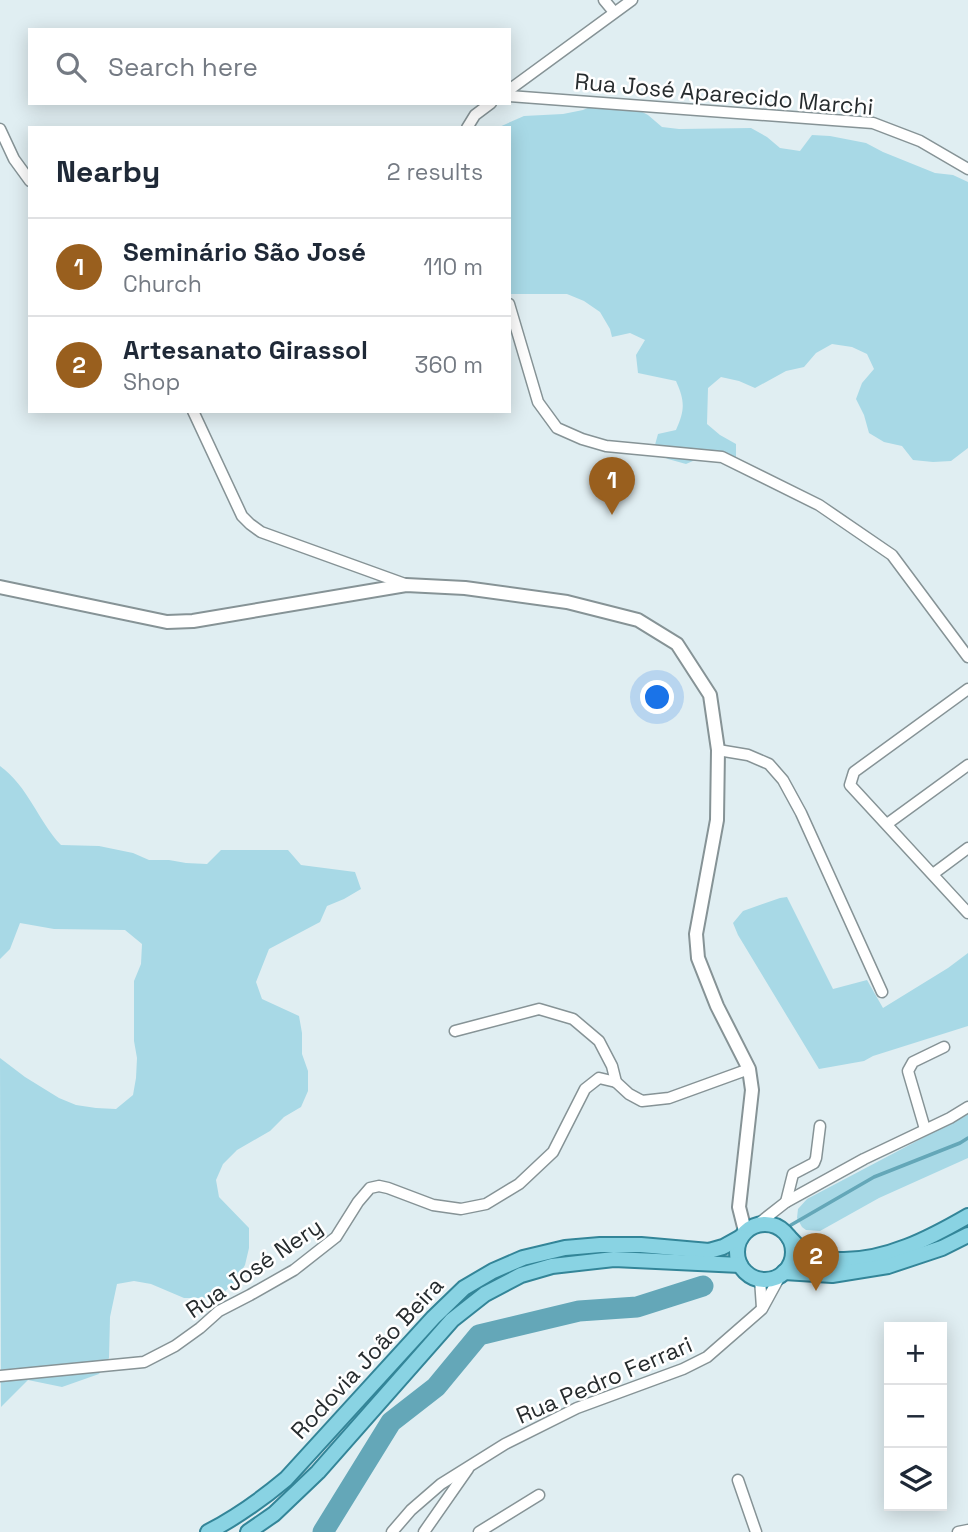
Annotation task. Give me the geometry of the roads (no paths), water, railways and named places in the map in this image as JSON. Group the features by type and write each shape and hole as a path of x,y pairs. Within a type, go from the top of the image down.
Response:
{"main road":[{"path":"968,1216 938,1234 892,1252 843,1260 809,1258 775,1226 748,1231 736,1251 745,1272 760,1279 782,1274 832,1275 888,1266 942,1248 968,1235"},
{"name":"Rodovia João Beira","path":"208,1532 260,1501 286,1479 433,1318 464,1288 493,1271 523,1258 565,1248 641,1245 709,1251 723,1247 748,1231"},
{"path":"782,1274 792,1259 792,1243 788,1236"},
{"name":"Rodovia João Beira","path":"248,1532 274,1514 318,1472 452,1320 485,1294 521,1275 552,1266 614,1259 740,1265"}],"street":[{"path":"604,0 614,12"},
{"path":"511,89 632,0"},
{"name":"Rua José Aparecido Marchi","path":"511,96 873,123 920,141 968,169"},
{"path":"468,126 475,115 488,105"},
{"path":"0,129 14,159 28,178"},
{"path":"511,311 538,401 557,428 606,446 722,457 819,505 892,555 967,653"},
{"path":"194,413 242,516 250,524 261,532 406,584"},
{"path":"0,587 167,622 193,621 406,584 466,588 568,602 638,620 677,644 710,695 718,750 717,820 696,934 698,958 717,1006 750,1069 752,1090 739,1207 748,1231 786,1202 864,1158 968,1107"},
{"path":"968,689 853,772 850,785 968,913"},
{"path":"718,750 748,755 769,764 783,780 801,813 882,992"},
{"path":"887,824 968,765"},
{"path":"933,874 968,848"},
{"path":"454,1031 538,1009 573,1019 599,1041 612,1066 616,1082 642,1101 669,1098 750,1069"},
{"path":"925,1129 908,1070 913,1062 944,1047"},
{"name":"Rua José Nery","path":"0,1376 144,1362 175,1346 219,1311 294,1270 336,1237 370,1188 388,1188 433,1206 461,1209 486,1204 519,1184 553,1152 585,1089 599,1079 616,1082"},
{"path":"786,1202 793,1174 814,1163 820,1126"},
{"name":"Rua Pedro Ferrari","path":"392,1532 411,1510 441,1484 505,1444 577,1408 683,1369 707,1357 762,1309 782,1274"},
{"path":"760,1279 762,1309"},
{"path":"424,1532 470,1465"},
{"path":"738,1480 756,1532"},
{"path":"479,1532 539,1494"},
{"path":"958,1532 968,1530"}],"waterway":[{"path":"791,1225 874,1177 968,1138"},
{"path":"323,1532 391,1422 436,1387 479,1335 579,1311 637,1307 703,1286"}],"place":[{"name":"Seminário São José","path":"612,515"},
{"name":"Artesanato Girassol","path":"816,1291"}]}
